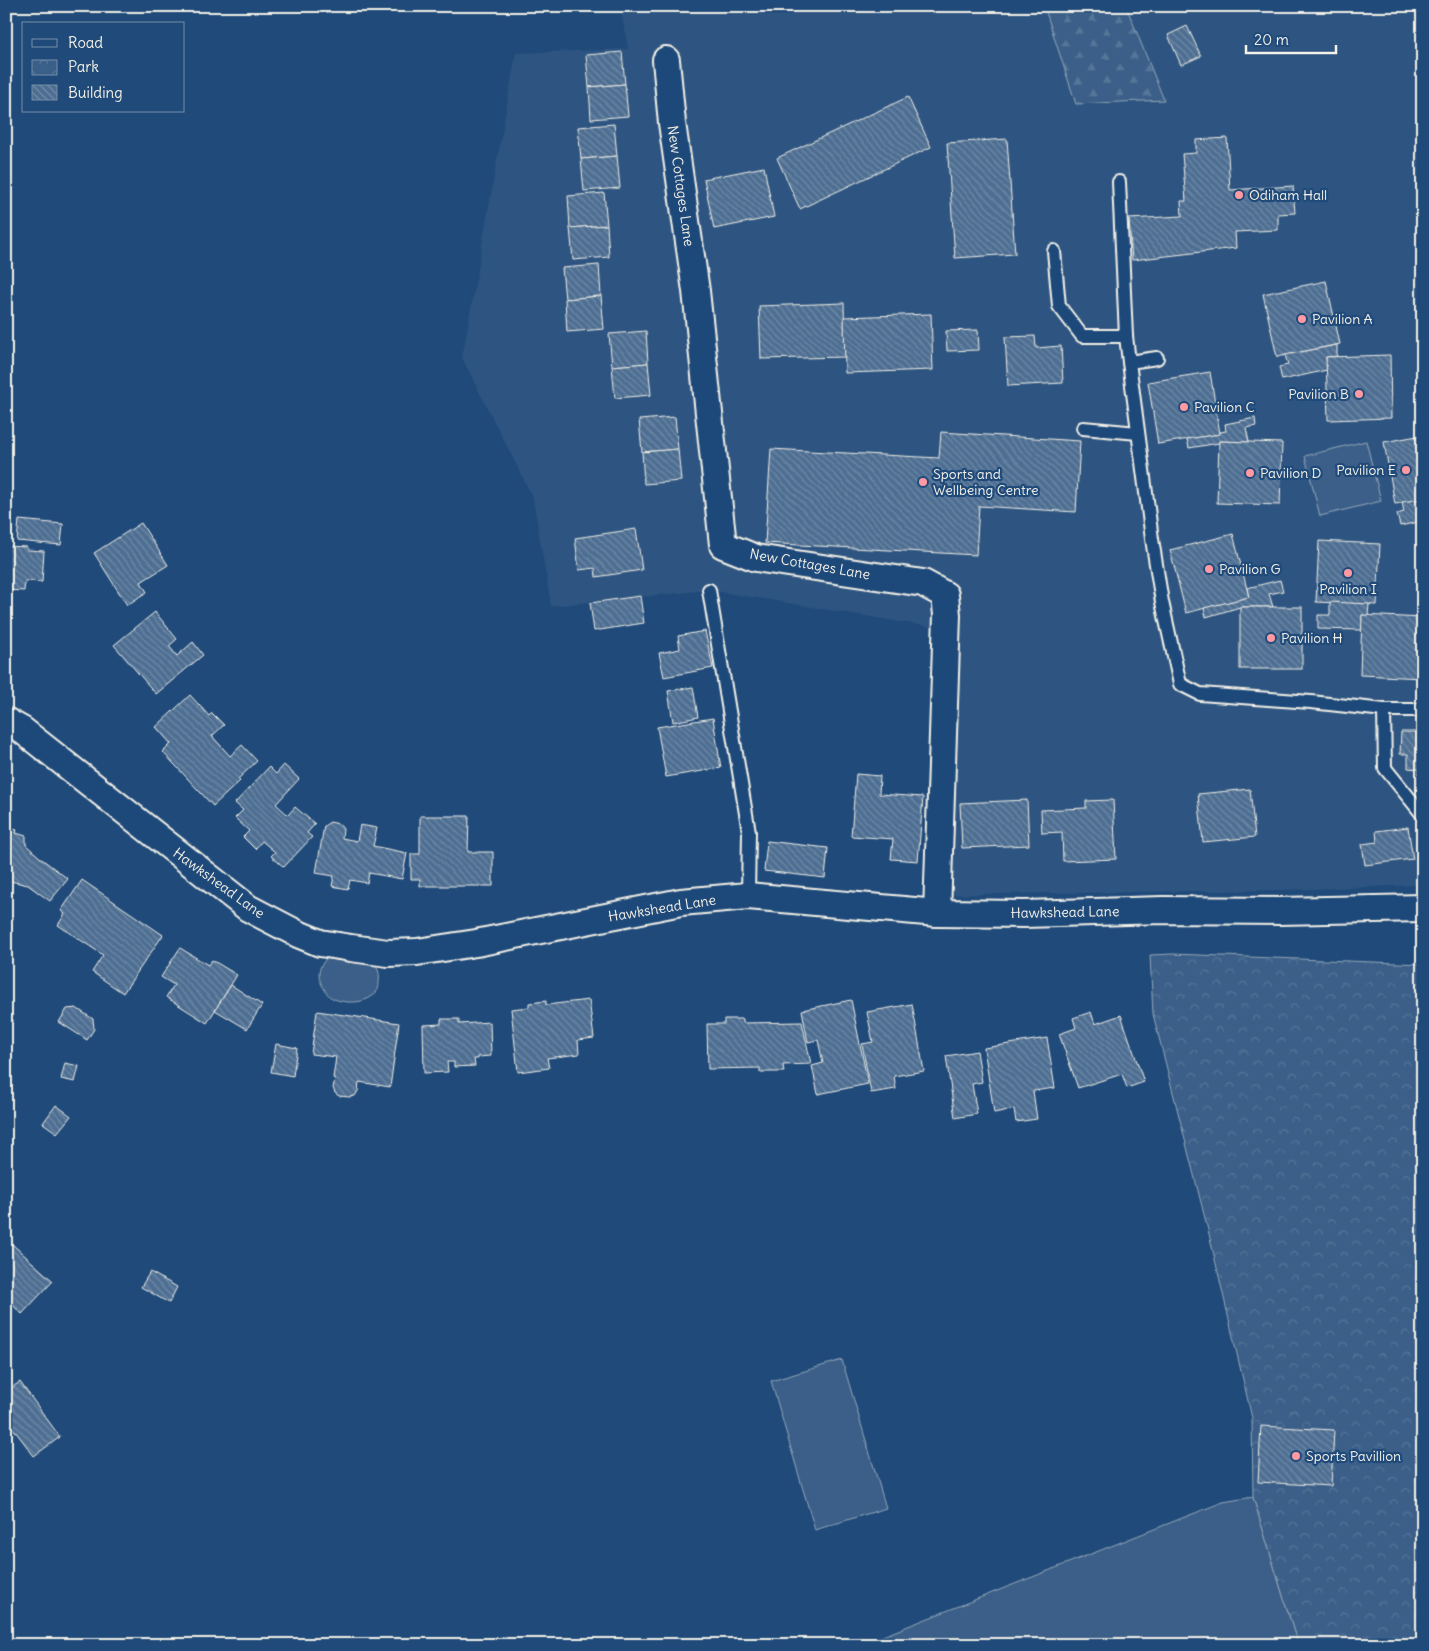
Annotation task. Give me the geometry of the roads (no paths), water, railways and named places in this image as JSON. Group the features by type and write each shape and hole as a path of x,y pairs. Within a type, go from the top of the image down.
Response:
{"street":[{"name":"New Cottages Lane","path":"666,60 672,123 696,291 723,545 756,558 923,583 945,595 947,615 937,913"},
{"name":"Hawkshead Lane","path":"6,721 29,736 248,908 282,927 320,943 388,953 417,952 476,943 681,902 748,896 937,913 1024,914 1163,910 1279,911 1423,908"}],"lane":[{"path":"1119,182 1126,336 1129,362 1153,548 1180,684 1200,694 1311,702 1384,710 1423,710"},
{"path":"1054,251 1059,306 1082,336 1126,336"},
{"path":"1129,362 1157,358"},
{"path":"1083,428 1138,434"},
{"path":"709,590 749,832 748,896"},
{"path":"1384,710 1385,768 1423,815"}],"place":[{"name":"Odiham Hall","path":"1239,195"},
{"name":"Pavilion A","path":"1302,319"},
{"name":"Pavilion B","path":"1359,394"},
{"name":"Pavilion C","path":"1184,407"},
{"name":"Pavilion E","path":"1406,470"},
{"name":"Pavilion D","path":"1250,473"},
{"name":"Sports and Wellbeing Centre","path":"923,482"},
{"name":"Pavilion G","path":"1209,569"},
{"name":"Pavilion I","path":"1348,573"},
{"name":"Pavilion H","path":"1271,638"},
{"name":"Sports Pavillion","path":"1296,1456"}]}
